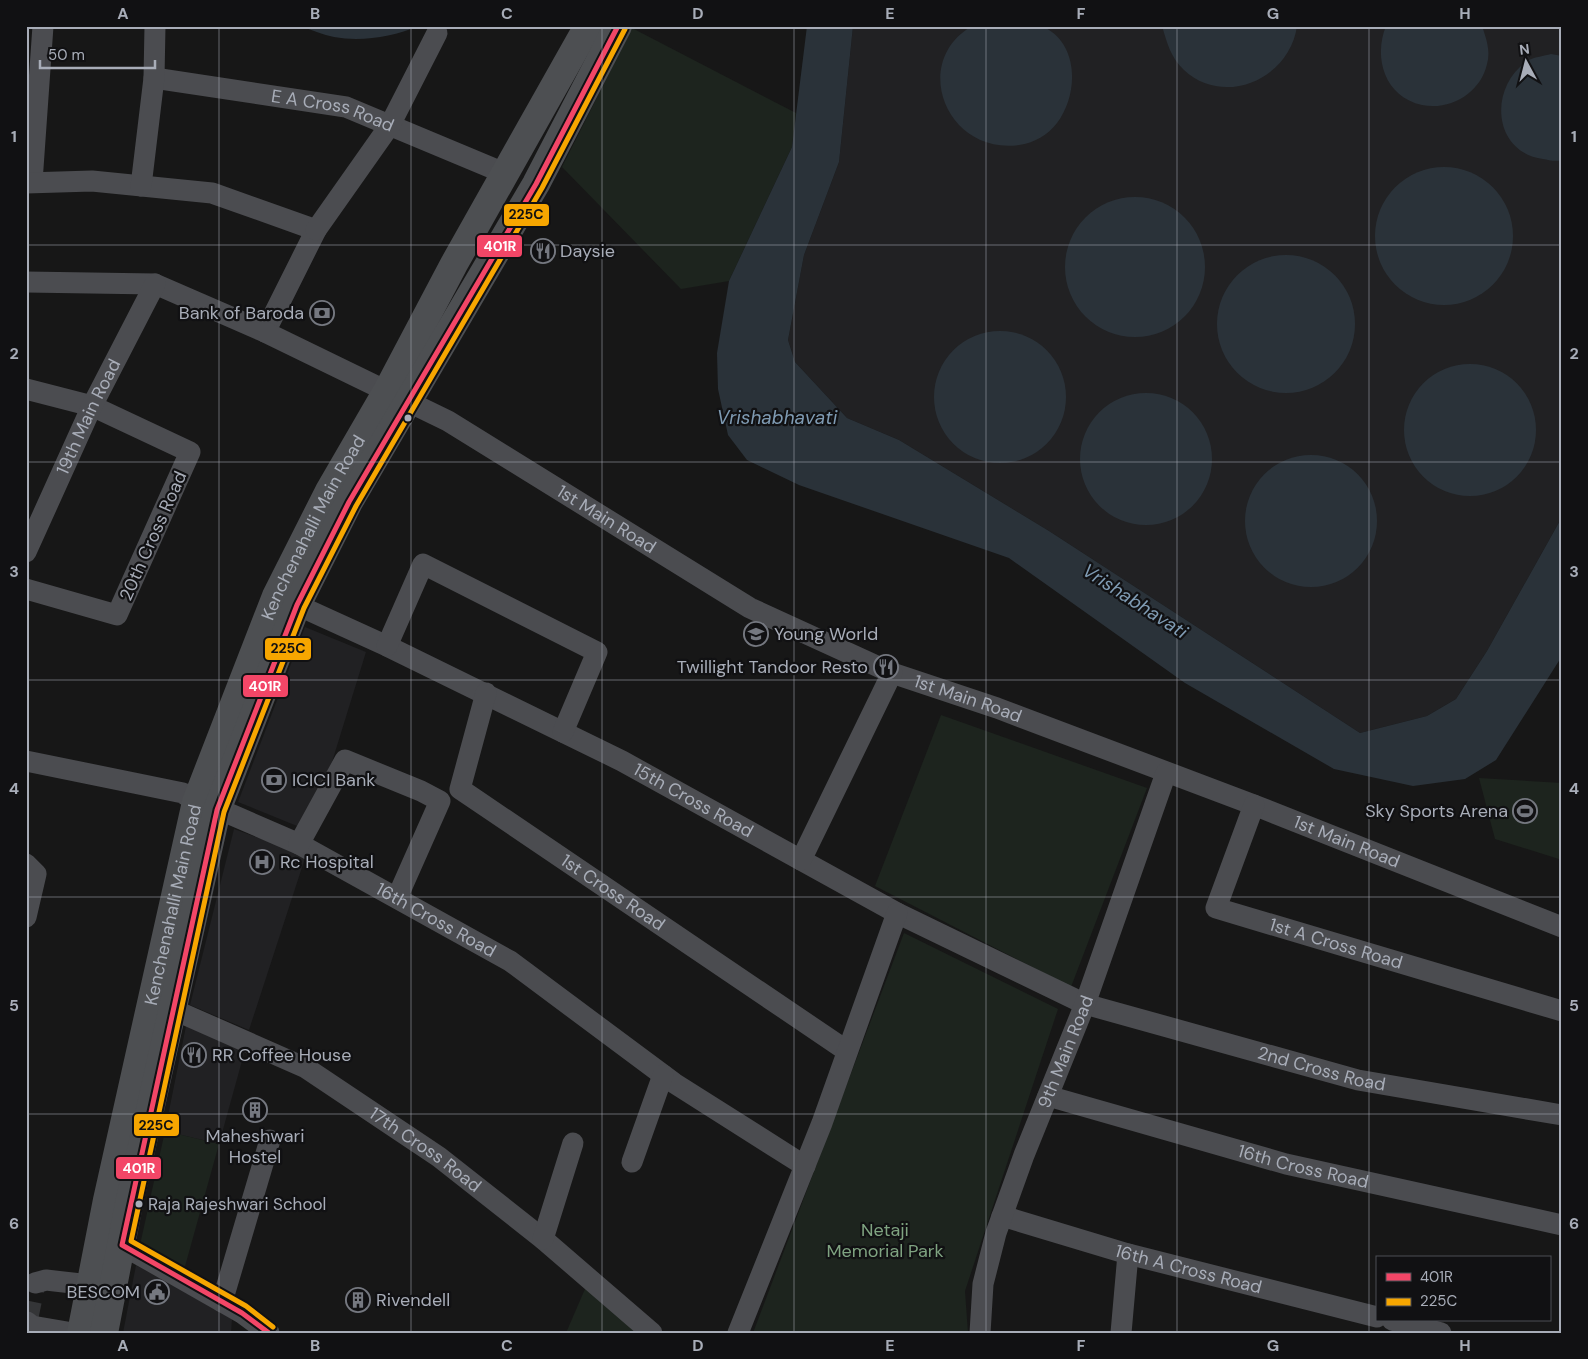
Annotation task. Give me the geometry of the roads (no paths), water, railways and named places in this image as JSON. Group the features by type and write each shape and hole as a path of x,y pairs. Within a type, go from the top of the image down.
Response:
{"main road":[{"name":"Kenchenahalli Main Road","path":"81,1333 90,1284 111,1239 172,1009 206,806 297,605 349,502 397,396 504,173 588,26"},
{"name":"Kenchenahalli Main Road","path":"104,1333 111,1239 206,806 276,596 328,492 485,274 536,184 618,26"}],"street":[{"path":"43,26 29,183 92,181 212,193 316,230"},
{"path":"141,186 154,78 155,26"},
{"path":"265,332 316,230 390,125 438,33"},
{"name":"E A Cross Road","path":"154,78 346,107 504,173"},
{"path":"26,282 155,284"},
{"name":"1st Main Road","path":"155,284 265,332 448,420 750,608 892,673 997,708 1254,805 1562,927"},
{"name":"19th Main Road","path":"26,552 31,530 155,284"},
{"path":"26,389 92,406"},
{"name":"20th Cross Road","path":"26,589 118,615 190,452 92,406"},
{"path":"387,646 423,564 598,652 564,732"},
{"name":"15th Cross Road","path":"297,605 486,693 622,761 897,913 1085,1004"},
{"path":"801,860 892,673"},
{"name":"1st Cross Road","path":"486,693 460,789 848,1051"},
{"path":"298,844 345,760 421,791 440,801 396,898"},
{"name":"16th Cross Road","path":"26,761 183,793 206,806 298,844 510,962 663,1075 804,1166"},
{"name":"9th Main Road","path":"980,1333 983,1284 1002,1216 1085,1004 1166,773"},
{"name":"1st A Cross Road","path":"1254,805 1216,908 1562,1011"},
{"path":"26,864 36,874 26,917"},
{"path":"738,1333 848,1051 897,913"},
{"name":"2nd Cross Road","path":"1085,1004 1358,1080 1562,1114"},
{"name":"17th Cross Road","path":"172,1009 306,1068 439,1157 543,1239 652,1333"},
{"path":"632,1162 663,1075"},
{"name":"16th Cross Road","path":"1048,1096 1286,1164 1562,1225"},
{"path":"222,1302 270,1140"},
{"path":"543,1239 573,1143"},
{"name":"16th A Cross Road","path":"1002,1216 1128,1254 1376,1316"},
{"path":"111,1239 222,1302 242,1323 269,1333"},
{"path":"1121,1333 1128,1254"},
{"path":"35,1283 46,1280 90,1284"},
{"path":"28,1322 32,1326 73,1333"},
{"path":"1400,1322 1441,1333"}],"water":[{"path":"1021,25 1044,27 1056,35 1064,46 1072,71 1069,99 1057,123 1040,138 1019,145 993,144 972,136 956,121 945,103 940,82 943,61 953,42 972,26"},
{"path":"301,26 418,26 388,36 355,39 330,36"},
{"name":"Vrishabhavati","path":"807,26 853,26 839,162 804,255 788,340 795,362 847,418 899,440 1049,531 1360,733 1427,716 1456,699 1487,651 1562,517 1562,656 1496,760 1465,779 1413,786 1334,769 1185,683 1009,558 799,485 747,460 728,435 718,389 717,353 729,281 792,147"},
{"path":"1162,26 1297,26 1292,44 1282,60 1269,73 1253,82 1236,86 1218,86 1200,81 1184,70 1173,55"},
{"path":"1386,26 1482,26 1488,45 1487,64 1484,74 1471,91 1454,102 1433,106 1409,101 1391,85 1385,74 1381,51 1382,38"},
{"path":"1551,54 1562,56 1562,160 1557,161 1526,154 1514,144 1505,131 1502,117 1502,101 1507,85 1516,71 1529,60"},
{"path":"1444,167 1470,172 1493,187 1508,210 1513,236 1508,262 1493,285 1470,300 1444,305 1418,300 1395,285 1380,262 1375,236 1380,210 1395,187 1418,172"},
{"path":"1135,197 1162,203 1174,209 1184,218 1193,228 1199,240 1205,267 1199,294 1193,306 1184,316 1174,325 1162,331 1135,337 1108,331 1096,325 1086,316 1077,306 1071,294 1065,267 1071,240 1077,228 1086,218 1096,209 1108,203"},
{"path":"1286,255 1300,256 1313,260 1325,266 1335,275 1344,285 1350,297 1354,310 1354,338 1350,351 1344,363 1335,373 1325,382 1313,388 1300,392 1286,393 1272,392 1259,388 1247,382 1237,373 1228,363 1222,351 1218,338 1217,324 1218,310 1222,297 1228,285 1237,275 1247,266 1259,260 1272,256"},
{"path":"1000,331 1025,336 1036,342 1046,351 1055,361 1061,372 1066,397 1061,422 1055,433 1046,443 1036,452 1025,458 1000,463 975,458 964,452 954,443 945,433 939,422 934,397 939,372 945,361 954,351 964,342 975,336"},
{"path":"1470,364 1495,369 1506,375 1516,384 1525,394 1531,405 1536,430 1531,455 1525,466 1516,476 1506,485 1495,491 1470,496 1445,491 1434,485 1424,476 1415,466 1409,455 1404,430 1409,405 1415,394 1424,384 1434,375 1445,369"},
{"path":"1146,393 1171,398 1182,404 1192,413 1201,423 1207,434 1212,459 1207,484 1201,495 1192,505 1182,514 1171,520 1146,525 1121,520 1110,514 1100,505 1091,495 1085,484 1080,459 1085,434 1091,423 1100,413 1110,404 1121,398"},
{"path":"1311,455 1336,460 1347,466 1357,475 1366,485 1372,496 1377,521 1372,546 1366,557 1357,567 1347,576 1336,582 1311,587 1286,582 1275,576 1265,567 1256,557 1250,546 1245,521 1250,496 1256,485 1265,475 1275,466 1286,460"}],"tunnel":[{"path":"27,1322 35,1283"}],"place":[{"name":"Daysie","path":"543,251"},
{"name":"Bank of Baroda","path":"322,313"},
{"name":"Young World","path":"756,634"},
{"name":"Twillight Tandoor Resto","path":"886,667"},
{"name":"ICICI Bank","path":"274,780"},
{"name":"Sky Sports Arena","path":"1525,811"},
{"name":"Rc Hospital","path":"262,862"},
{"name":"RR Coffee House","path":"194,1055"},
{"name":"Maheshwari Hostel","path":"255,1110"},
{"name":"Raja Rajeshwari School","path":"139,1204"},
{"name":"BESCOM","path":"157,1292"},
{"name":"Rivendell","path":"358,1300"}],"park label":[{"name":"Netaji Memorial Park","path":"885,1240"}]}
